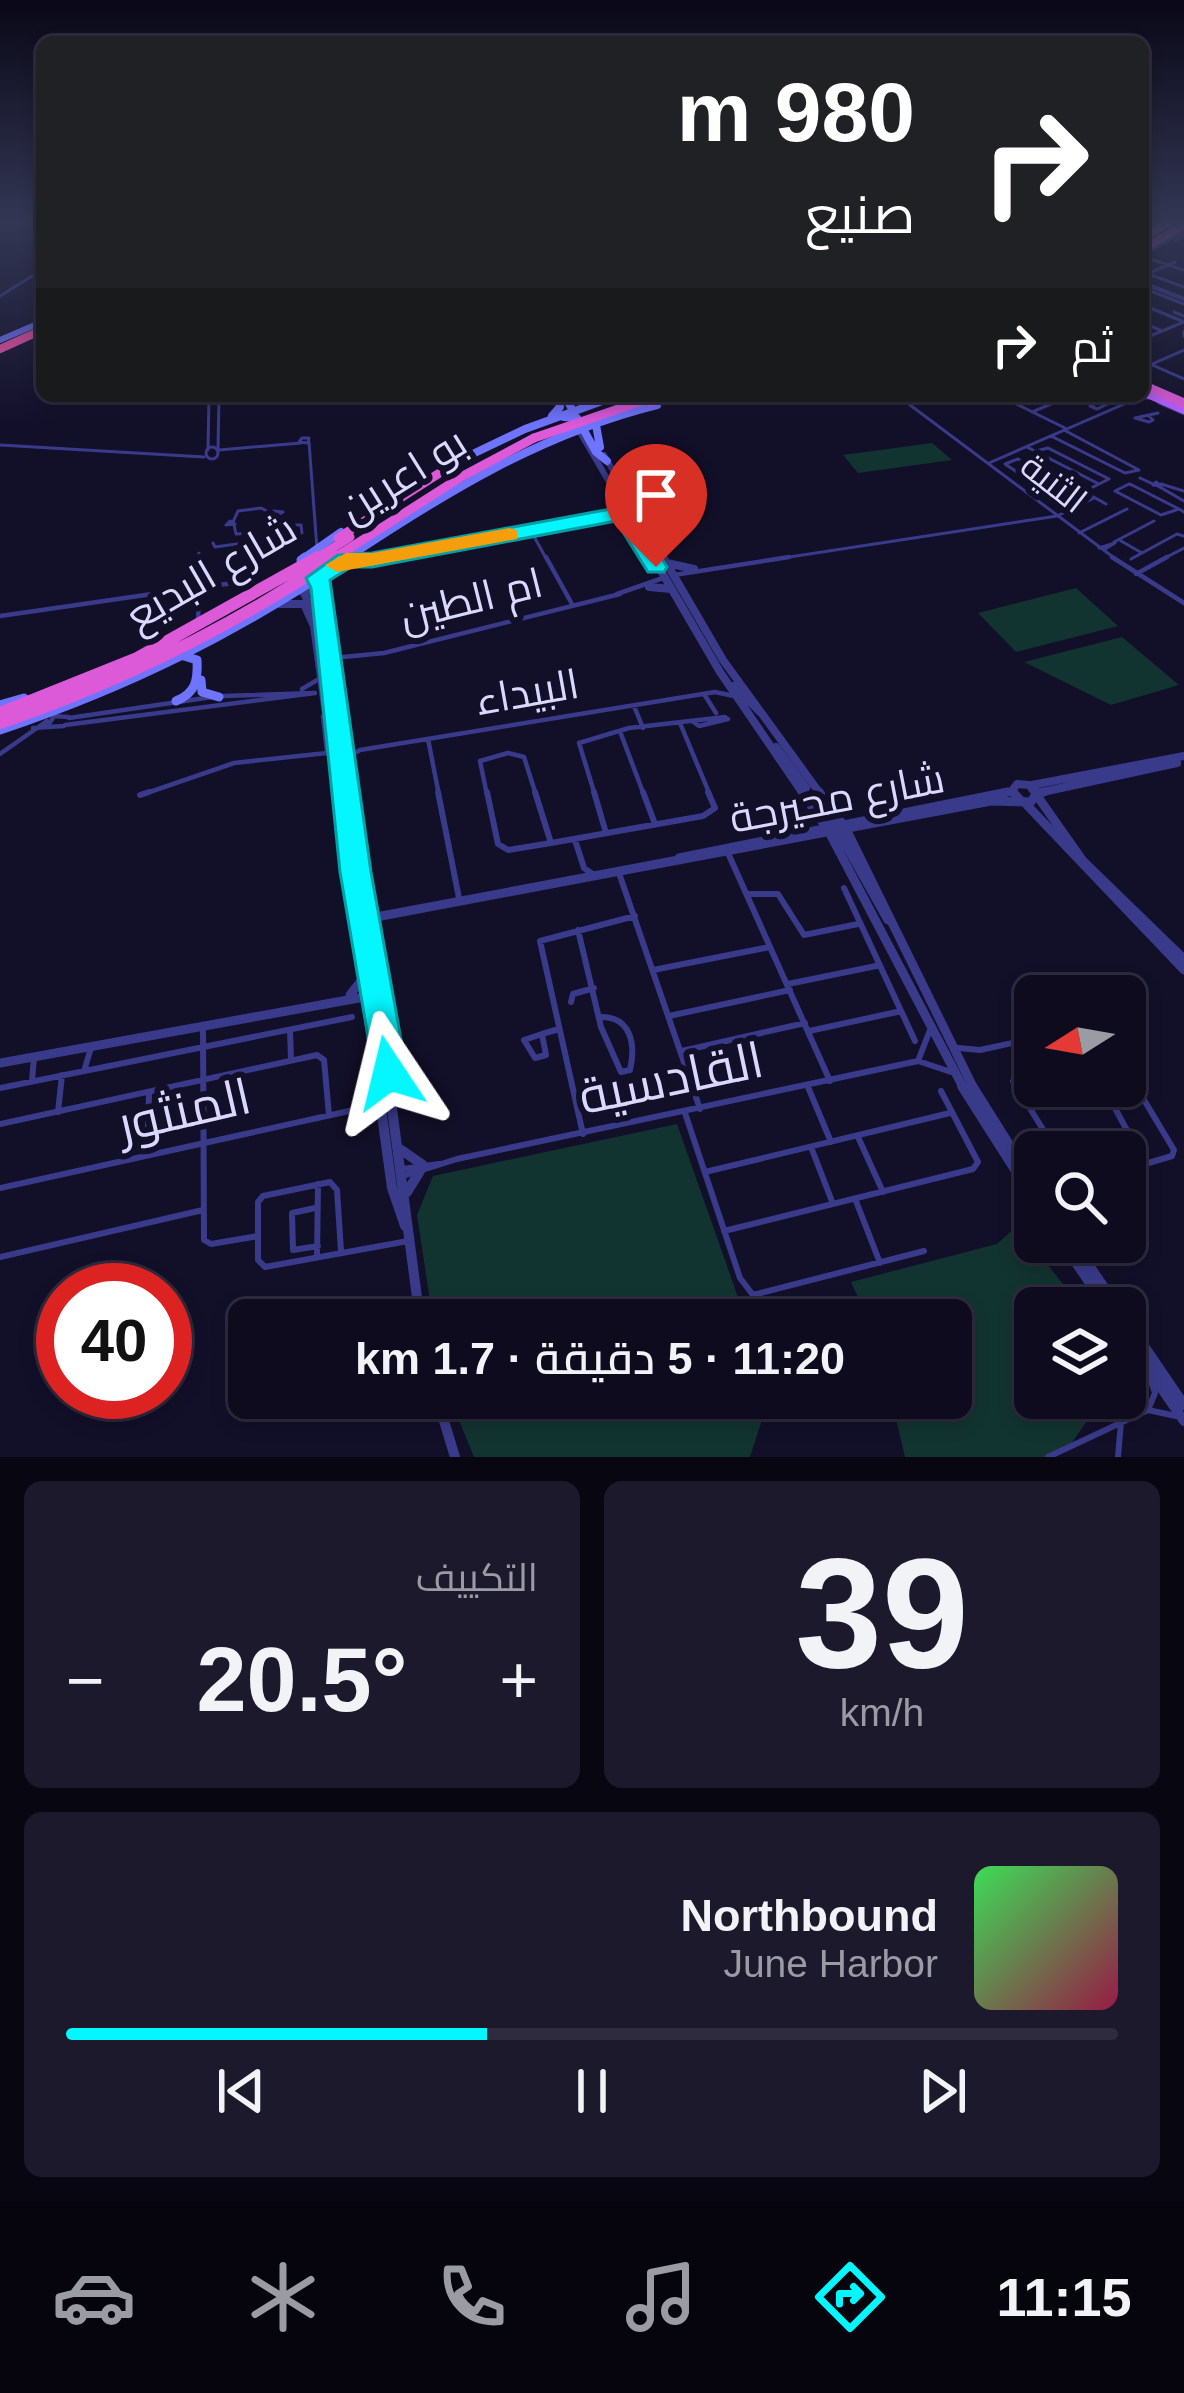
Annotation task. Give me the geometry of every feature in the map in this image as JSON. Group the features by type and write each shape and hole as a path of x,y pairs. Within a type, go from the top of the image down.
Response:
{"highway":[{"path":"0,346 36,330"},
{"path":"0,346 36,331"},
{"path":"1149,398 1180,407"},
{"name":"بو اعرين","path":"0,709 25,705 159,651 456,470 617,402"},
{"name":"بو اعرين","path":"0,727 189,646 315,575 464,473 532,436 636,402"},
{"path":"580,419 655,402"},
{"path":"648,406 662,402"},
{"path":"298,570 356,526 464,458"},
{"path":"315,575 457,486"}],"main road":[{"path":"1149,398 1180,407"},
{"path":"532,436 562,402"},
{"path":"569,402 596,452 607,461"},
{"name":"بو اعرين","path":"580,419 598,402"},
{"path":"612,416 601,414 598,407 613,402"},
{"name":"بو اعرين","path":"457,486 501,461 532,436 580,419 667,402"},
{"name":"شارع البديع","path":"0,709 110,666 196,625 464,458 532,436 554,418 580,419"},
{"path":"501,461 521,445 580,419 596,425 600,447"},
{"path":"532,436 582,438"},
{"name":"شارع البديع","path":"0,727 86,700 202,647 276,605 315,575 361,556 457,486"},
{"path":"202,647 201,689 219,697"},
{"path":"176,701 191,695 197,686 197,660 184,656"}],"street":[{"path":"1154,291 1184,310"},
{"path":"1149,306 1184,310"},
{"path":"1174,312 1184,310"},
{"path":"1149,337 1163,331 1184,310"},
{"path":"1149,325 1163,331"},
{"path":"1150,364 1184,350"},
{"path":"1150,364 1184,379"},
{"path":"206,452 209,402"},
{"path":"219,402 219,452"},
{"name":"الثنية","path":"906,402 1100,549 1184,603"},
{"path":"1012,402 1139,470 1125,473 1052,436"},
{"path":"1042,402 1048,405"},
{"path":"1032,412 1055,402"},
{"path":"1122,402 1126,404"},
{"path":"989,464 1132,402"},
{"path":"1148,402 1149,416"},
{"path":"1106,405 1115,409"},
{"path":"580,419 582,438 625,515 701,626"},
{"path":"580,419 664,561 720,672 811,803 862,858 947,1041 1014,1151"},
{"path":"0,445 186,455 303,442 318,549"},
{"path":"1027,447 1097,486 1109,479 1048,448 1036,451"},
{"path":"1018,459 1076,491 1061,497 1018,474 1005,464 1018,459"},
{"path":"1008,478 1018,474"},
{"path":"1140,478 1184,501"},
{"path":"1129,484 1181,510 1162,515 1115,490 1129,484"},
{"path":"1157,485 1184,490"},
{"path":"1030,495 1043,488"},
{"path":"1082,491 1106,504"},
{"path":"652,584 714,566 1057,516 1094,498"},
{"path":"1079,533 1127,509"},
{"path":"236,544 238,511 274,512"},
{"path":"361,556 625,515"},
{"path":"625,515 820,790 841,811 879,819"},
{"path":"1100,549 1154,521"},
{"path":"213,542 215,547 302,533 302,526 291,524"},
{"path":"312,527 322,537 341,532"},
{"path":"531,530 572,604"},
{"path":"236,534 250,532 251,542"},
{"path":"1131,559 1184,532"},
{"path":"1116,541 1142,553"},
{"path":"645,546 657,569 652,584"},
{"path":"1136,574 1184,548"},
{"path":"196,625 199,550"},
{"path":"664,561 691,571"},
{"path":"688,602 691,571"},
{"path":"315,575 322,588 322,614"},
{"path":"0,616 200,579 250,581"},
{"name":"ام الطين","path":"328,661 387,652 652,584"},
{"path":"339,775 315,631 304,591 317,591 322,614 328,661 328,704 325,745 339,775"},
{"path":"276,605 301,603 315,631 319,679 345,747 339,775"},
{"path":"198,610 216,614"},
{"path":"712,659 754,712 762,713"},
{"path":"715,692 722,684 720,672"},
{"path":"284,692 308,687 319,679"},
{"name":"البيداء","path":"345,747 360,750 715,692 736,696"},
{"path":"0,754 33,728 47,724 67,722 291,698 315,693 176,701 67,722 58,715 47,724"},
{"path":"704,694 716,713"},
{"path":"291,698 328,704"},
{"path":"328,704 344,819 371,946 369,1013 396,1174 406,1199 406,1234 417,1299"},
{"path":"634,704 643,728"},
{"path":"606,833 578,746 585,738 692,721 728,718 699,726 692,721"},
{"path":"551,844 524,758 508,752 483,759 478,766 500,847 551,844 574,840 715,810 680,723"},
{"path":"621,732 655,824"},
{"path":"762,734 785,757 835,827 904,948"},
{"path":"428,739 456,904"},
{"path":"316,751 325,745"},
{"name":"البيداء","path":"346,758 360,750"},
{"path":"140,795 234,763 327,753"},
{"path":"1029,785 1184,759"},
{"path":"1038,795 1184,759"},
{"name":"شارع محيرجة","path":"879,819 1012,790 1017,784 1029,785"},
{"path":"1029,785 1045,813 1083,858 1184,959"},
{"path":"820,790 839,850 929,1030 1014,1168"},
{"path":"1012,790 1184,970"},
{"name":"شارع محيرجة","path":"365,915 456,904 728,853 835,827 1038,795"},
{"path":"811,803 814,817 807,833 839,850"},
{"path":"862,858 861,837 879,819"},
{"name":"شارع محيرجة","path":"666,863 690,853 807,833"},
{"path":"574,840 584,868 598,878"},
{"path":"728,853 830,1082"},
{"path":"578,881 584,868"},
{"path":"620,873 700,1109"},
{"path":"844,888 915,1041"},
{"path":"748,894 776,893 804,935 859,924"},
{"path":"365,915 364,976 397,1144 398,1216 406,1234"},
{"path":"583,1134 540,941 635,916"},
{"path":"578,929 594,988 601,1016 614,1064 621,1072 630,1070 634,1060 624,1024 618,1018 601,1016"},
{"path":"653,970 770,947"},
{"path":"669,1016 878,966"},
{"path":"341,999 364,976"},
{"path":"572,1002 573,994 594,988"},
{"path":"0,1063 370,994"},
{"path":"341,999 369,1013"},
{"path":"681,1051 900,1011"},
{"path":"0,1088 352,1017"},
{"path":"203,1026 203,1210 208,1243 257,1236"},
{"path":"290,1029 291,1060"},
{"path":"542,1033 546,1055 538,1059 526,1051 524,1040 542,1033 560,1029"},
{"path":"929,1030 927,1047 918,1061 941,1065 955,1074"},
{"path":"947,1041 970,1051 1014,1042"},
{"path":"84,1071 92,1046"},
{"path":"32,1081 34,1057"},
{"path":"0,1124 322,1057 329,1115"},
{"name":"القادسية","path":"396,1174 918,1061"},
{"path":"58,1112 62,1076"},
{"path":"808,1087 831,1142"},
{"path":"724,1231 973,1169 978,1162 941,1091"},
{"path":"147,1155 149,1092"},
{"path":"1146,1102 1174,1150 1172,1156 1146,1164"},
{"name":"المنثور","path":"0,1188 384,1104"},
{"path":"1028,1107 1055,1151 1129,1135 1114,1107"},
{"path":"705,1172 953,1112"},
{"path":"685,1113 747,1292 767,1294 924,1251"},
{"path":"857,1136 883,1192"},
{"path":"397,1144 421,1168 406,1199"},
{"path":"812,1147 833,1204"},
{"path":"341,1251 336,1186 318,1184 263,1196 258,1202 261,1266 388,1243 406,1234"},
{"path":"317,1257 318,1184"},
{"path":"855,1199 880,1263"},
{"path":"315,1208 292,1213 292,1249 318,1246"},
{"path":"0,1257 203,1210"},
{"path":"1146,1349 1184,1405"},
{"path":"1146,1365 1184,1423"},
{"path":"1146,1372 1155,1393 1148,1410"},
{"path":"1048,1457 1148,1410 1166,1410 1184,1423"},
{"path":"443,1419 455,1457"},
{"path":"1118,1457 1121,1422"}],"green space":[{"path":"932,443 952,460 858,473 843,455"},
{"path":"1076,588 1118,626 1016,652 978,613"},
{"path":"1122,637 1179,685 1111,705 1024,662"},
{"path":"677,1124 739,1299 430,1299 417,1215 433,1176"},
{"path":"1014,1229 1014,1263 1046,1263 1065,1287 1014,1287 1014,1419 1088,1419 1071,1444 1045,1457 905,1457 896,1419 972,1419 972,1299 859,1299 851,1282 997,1244"},
{"path":"459,1419 762,1419 750,1457 474,1457"}],"slow traffic":[{"path":"337,565 509,534"}],"route":[{"path":"389,1073 355,872 322,588 317,578 346,560 372,560 616,514 626,515 656,567"}]}
